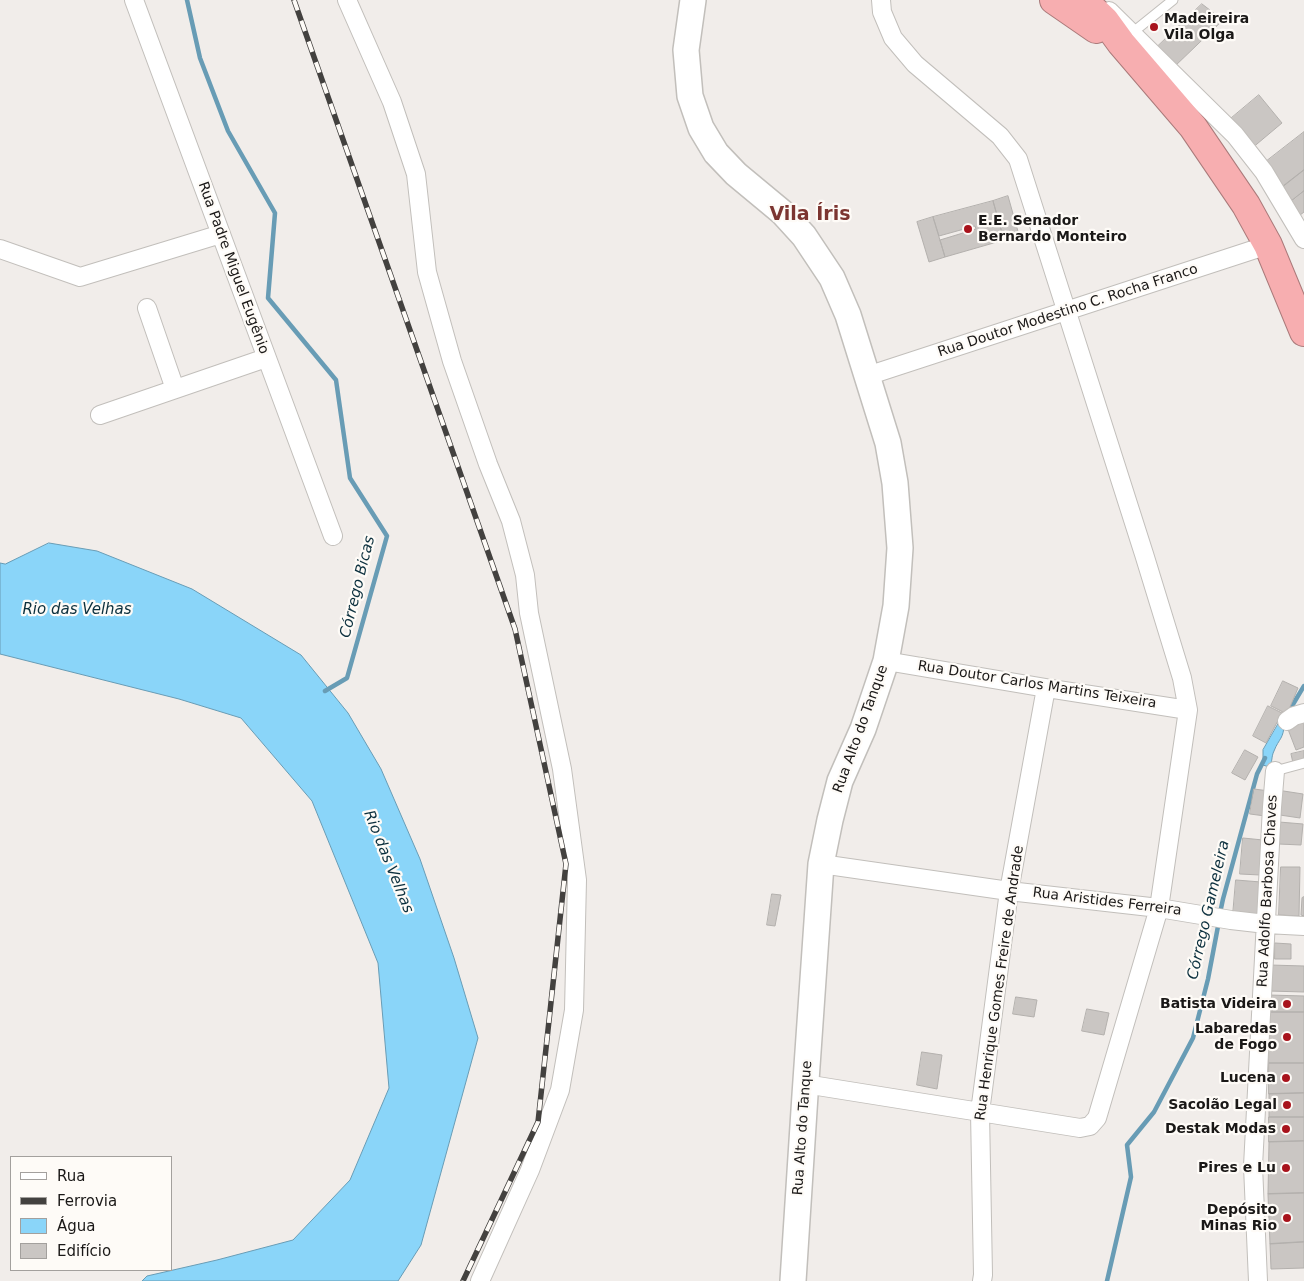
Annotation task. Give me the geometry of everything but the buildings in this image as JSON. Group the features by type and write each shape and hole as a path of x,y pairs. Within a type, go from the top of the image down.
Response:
{"highway":[{"path":"1054,0 1096,30 1114,22"},
{"path":"1082,0 1114,22 1193,127 1246,205 1268,245 1304,332"}],"main road":[{"name":"Rua Alto do Tanque","path":"693,0 686,50 690,96 701,128 716,153 736,174 783,212 804,236 832,278 848,315 868,376 888,443 895,483 900,548 896,606 886,661 863,729 840,781 821,864 793,1281"}],"street":[{"name":"Rua Padre Miguel Eugênio","path":"134,0 333,536"},
{"path":"347,0 392,102 416,174 427,272 452,361 488,464 511,521 525,575 529,613 562,769 577,880 574,1010 560,1090 530,1170 480,1281"},
{"path":"805,1084 1080,1128 1090,1126 1097,1118 1159,908 1188,710 1182,678 1144,554 1018,159 1000,136 915,64 893,38 882,12 881,0"},
{"path":"1114,22 1235,134 1264,172 1304,239"},
{"path":"0,249 80,277 221,234"},
{"name":"Rua Doutor Modestino C. Rocha Franco","path":"868,376 1268,245"},
{"path":"147,308 175,389"},
{"path":"100,415 266,358"},
{"name":"Rua Doutor Carlos Martins Teixeira","path":"886,661 1188,710"},
{"name":"Rua Henrique Gomes Freire de Andrade","path":"982,1281 980,1112 1009,891 1046,688"},
{"path":"1287,721 1294,716 1304,713"},
{"name":"Rua Adolfo Barbosa Chaves","path":"1258,1281 1253,1166 1275,771"},
{"name":"Rua Aristides Ferreira","path":"821,864 1009,891 1159,908 1231,920 1304,926"}],"lane":[{"path":"1114,22 1173,0"},
{"path":"1275,771 1304,763"}],"water":[{"name":"Rio das Velhas","path":"49,543 97,551 192,589 301,655 348,713 381,769 420,859 454,958 478,1038 421,1245 398,1281 142,1281 147,1276 293,1240 350,1180 389,1088 378,963 312,801 241,718 179,699 0,654 0,563 5,564"},
{"path":"1280,721 1284,723 1283,732 1269,767 1263,765 1263,750"}],"waterway":[{"name":"Córrego Bicas","path":"187,0 200,58 228,131 275,213 268,298 336,380 350,478 387,536 347,678 325,691"},
{"name":"Córrego Gameleira","path":"1289,711 1304,686"},
{"name":"Córrego Gameleira","path":"1220,913 1257,774 1265,758"},
{"name":"Córrego Gameleira","path":"1107,1281 1131,1177 1127,1145 1154,1112 1193,1038 1208,979 1219,921"}],"railway":[{"path":"294,0 515,629 566,864 538,1122 463,1281"}],"place":[{"name":"Madeireira Vila Olga","path":"1154,27"},
{"name":"E.E. Senador Bernardo Monteiro","path":"968,229"},
{"name":"Batista Videira","path":"1287,1004"},
{"name":"Labaredas de Fogo","path":"1287,1037"},
{"name":"Lucena","path":"1286,1078"},
{"name":"Sacolão Legal","path":"1287,1105"},
{"name":"Destak Modas","path":"1286,1129"},
{"name":"Pires e Lu","path":"1286,1168"},
{"name":"Depósito Minas Rio","path":"1287,1218"}],"district":[{"name":"Vila Íris","path":"810,215"}]}
